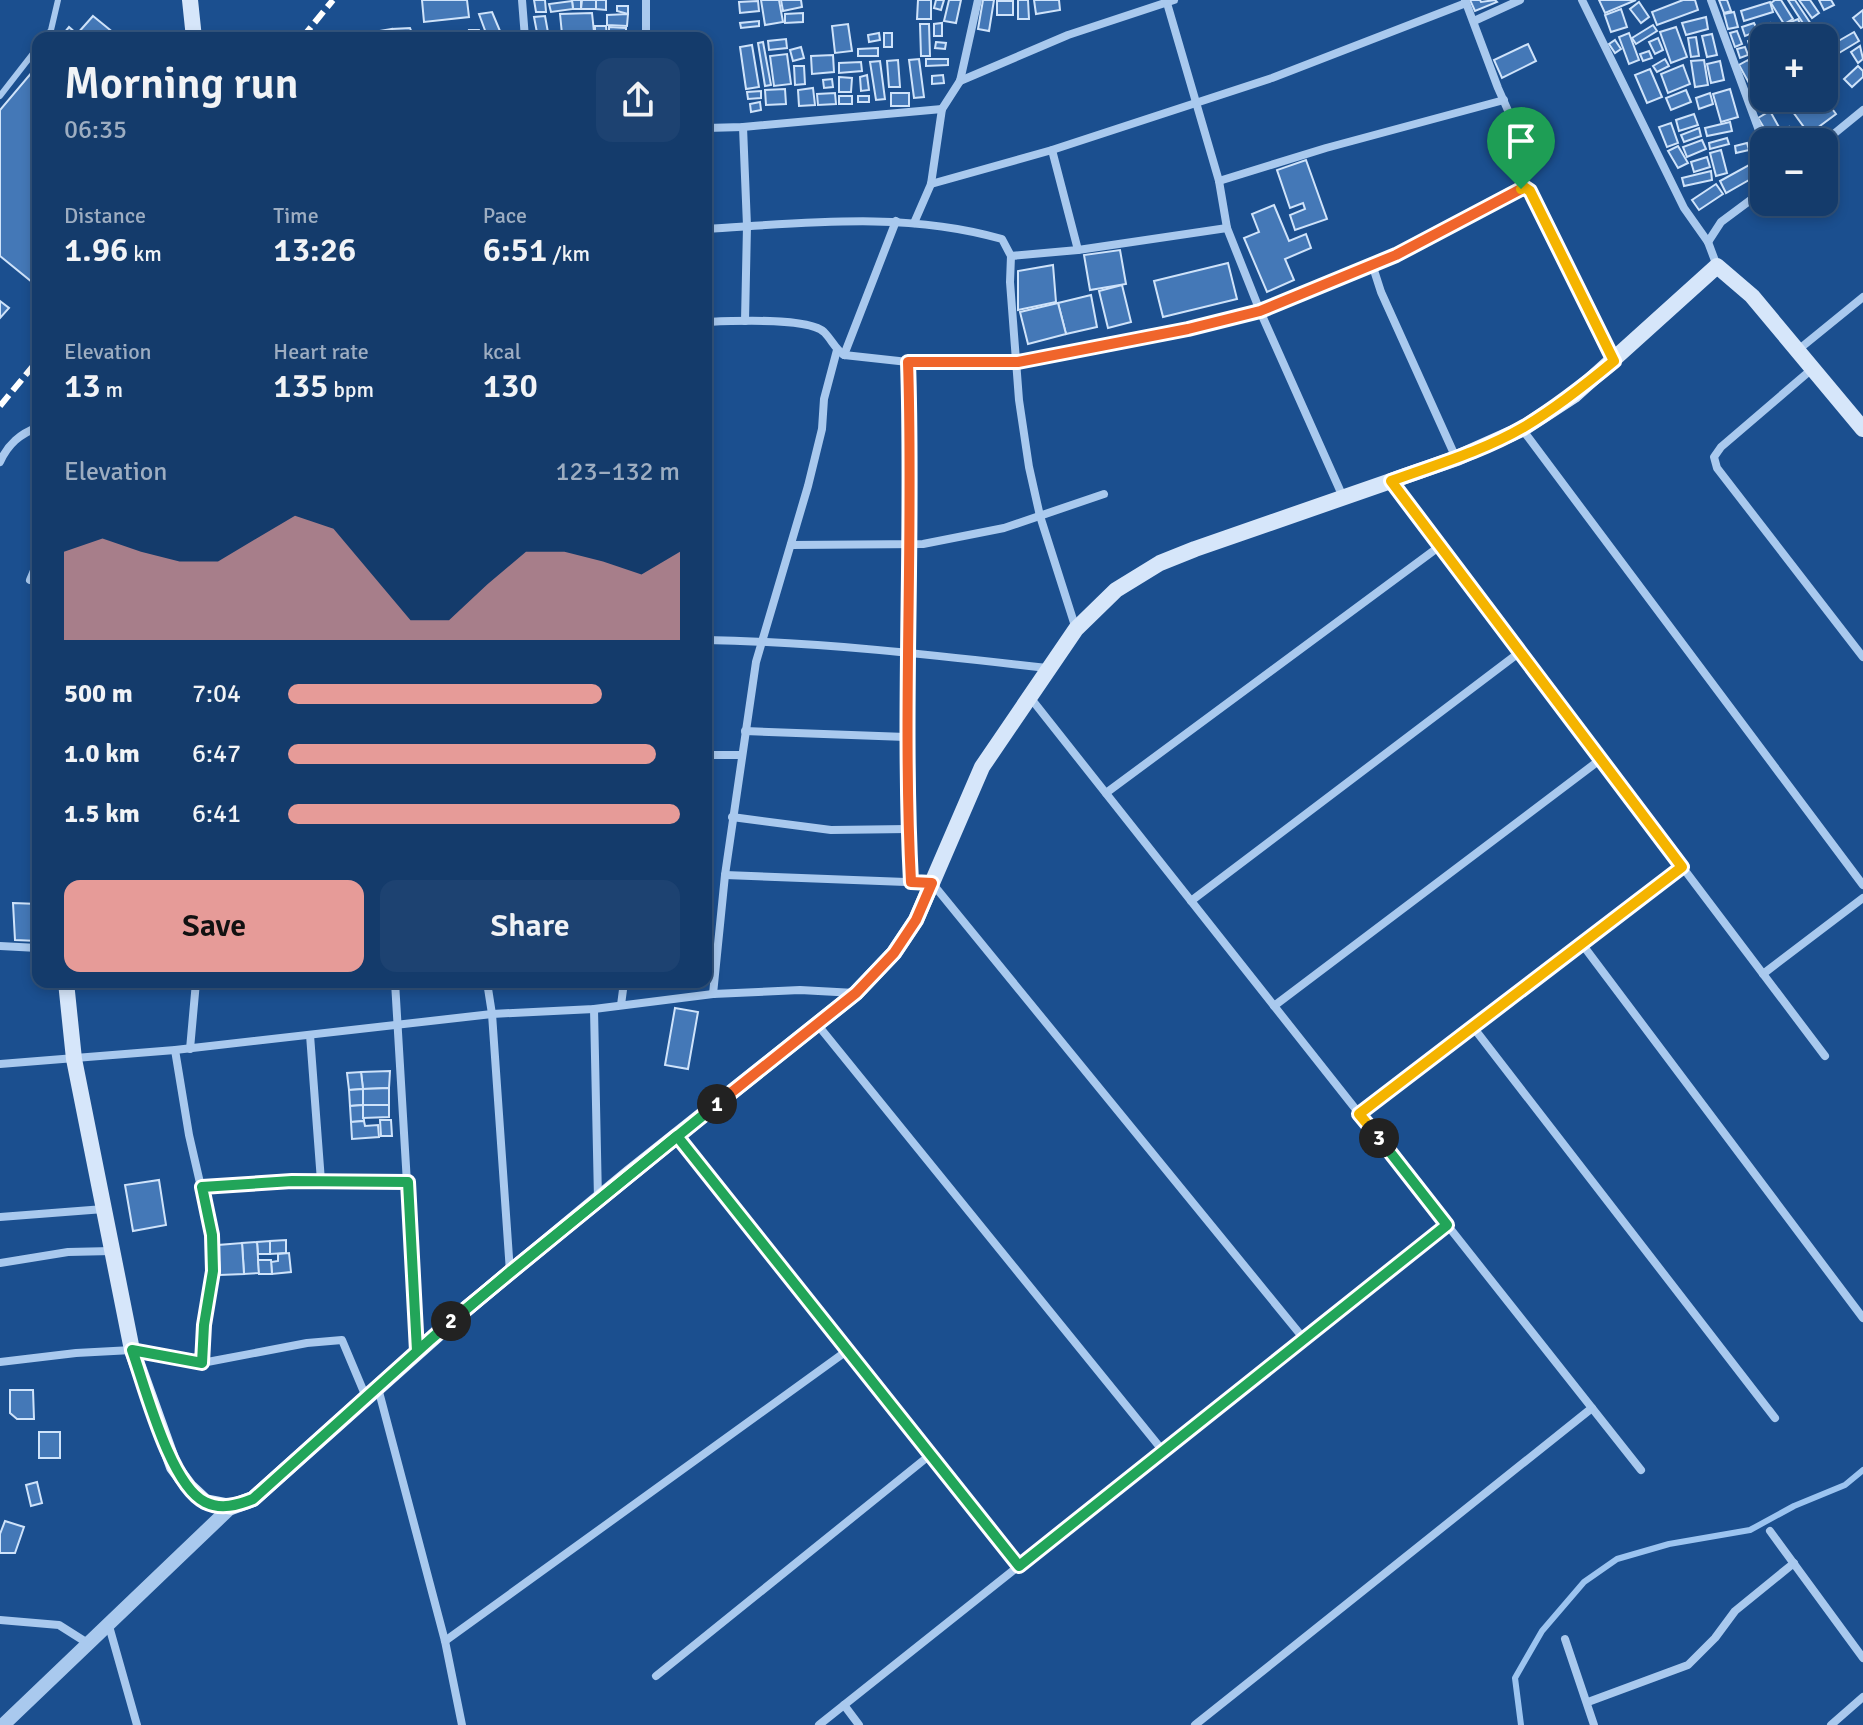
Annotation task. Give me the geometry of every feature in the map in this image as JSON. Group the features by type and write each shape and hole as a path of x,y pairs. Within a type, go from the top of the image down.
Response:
{"main road":[{"path":"190,0 193,32"},
{"path":"67,988 74,1059 132,1350 174,1467 205,1502 231,1507 253,1499 510,1272 856,993 894,953 916,920 982,767 1076,629 1116,590 1160,563 1456,458 1522,429 1574,395 1717,266 1752,296 1863,429"}],"street":[{"path":"522,0 525,32"},
{"path":"646,0 646,32"},
{"path":"914,223 931,184 942,109 960,81 978,0"},
{"path":"1474,21 1520,0"},
{"path":"1582,0 1684,208 1708,242 1717,266"},
{"path":"1711,0 1758,128"},
{"path":"960,81 1148,4 1171,1 1219,181 1227,228 1260,311 1343,497"},
{"path":"931,184 1052,150 1196,103 1330,57 1466,2 1522,142"},
{"path":"1219,181 1326,148 1504,100"},
{"path":"712,128 942,109"},
{"path":"1838,131 1863,110"},
{"path":"743,127 747,226 745,321"},
{"path":"1052,150 1078,250"},
{"path":"712,322 745,321 815,328 824,332 840,353 908,362 1018,362 1188,329 1260,311 1396,255 1527,188 1614,361"},
{"path":"1708,242 1721,222 1750,200"},
{"path":"713,994 732,817 762,641 822,429 824,399 840,353 896,221"},
{"path":"712,229 896,221 977,232 1002,239 1011,256 1010,282 1021,413 1040,516 1076,629"},
{"path":"1011,256 1078,250 1227,228"},
{"path":"1372,264 1381,292 1456,458"},
{"path":"1798,350 1863,297"},
{"path":"908,362 911,544 906,737 911,882"},
{"path":"1813,368 1721,447 1714,457 1717,468 1863,657"},
{"path":"0,462 6,449 22,433 32,429"},
{"path":"1522,429 1863,885"},
{"path":"1391,481 1825,1056"},
{"path":"791,545 911,544 1004,528 1104,494"},
{"path":"1106,793 1440,546"},
{"path":"30,580 32,575"},
{"path":"712,640 910,652 1047,668"},
{"path":"1191,901 1520,652"},
{"path":"1029,696 1641,1470"},
{"path":"745,731 906,737"},
{"path":"712,755 742,755"},
{"path":"1274,1006 1601,759"},
{"path":"732,817 831,830 908,829"},
{"path":"1359,1114 1682,867"},
{"path":"725,875 932,883 1304,1339"},
{"path":"1763,974 1863,898"},
{"path":"1582,944 1863,1318"},
{"path":"0,946 32,948"},
{"path":"190,1049 195,988"},
{"path":"395,988 417,1351"},
{"path":"488,988 510,1272"},
{"path":"621,1005 623,988"},
{"path":"0,1064 190,1049 492,1014 594,1009 713,994 800,990 856,993"},
{"path":"594,1009 598,1199"},
{"path":"817,1024 1163,1451"},
{"path":"1473,1027 1775,1418"},
{"path":"310,1035 321,1181"},
{"path":"175,1050 189,1135 212,1235 213,1271 204,1325 202,1363"},
{"path":"677,1136 1019,1566"},
{"path":"202,1187 321,1181 408,1182"},
{"path":"0,1217 104,1209"},
{"path":"819,1725 1447,1225"},
{"path":"0,1263 68,1252 112,1251"},
{"path":"0,1362 132,1350 202,1363 307,1343 342,1340 372,1392 445,1641 462,1725"},
{"path":"445,1641 848,1350"},
{"path":"1195,1725 1592,1408"},
{"path":"656,1676 930,1455"},
{"path":"3,1725 231,1507"},
{"path":"1770,1531 1863,1658"},
{"path":"1588,1702 1688,1665 1715,1638 1735,1611 1794,1563"},
{"path":"0,1620 59,1625 90,1644"},
{"path":"109,1626 137,1725"},
{"path":"1565,1639 1594,1725"},
{"path":"1831,1725 1863,1697"},
{"path":"844,1705 859,1725"}],"lane":[{"path":"50,32 58,0"},
{"path":"0,96 32,55"}],"building":[{"path":"422,0 467,0 469,17 424,22"},
{"path":"534,0 545,0 546,12 536,12"},
{"path":"572,0 581,0 581,9 573,9"},
{"path":"582,0 596,0 596,9 581,9"},
{"path":"596,0 606,0 606,10 596,9"},
{"path":"761,0 779,0 783,22 765,25"},
{"path":"781,0 801,0 802,7 783,11"},
{"path":"918,0 931,0 931,19 917,19"},
{"path":"936,0 944,0 941,10 934,8"},
{"path":"949,0 961,0 956,23 944,21"},
{"path":"983,0 994,0 989,31 978,29"},
{"path":"1018,0 1028,0 1029,19 1018,19"},
{"path":"1034,0 1059,0 1060,10 1036,14"},
{"path":"1470,0 1495,0 1497,2 1475,11"},
{"path":"1599,0 1636,0 1605,13"},
{"path":"1683,0 1695,0 1698,10 1657,25 1652,12"},
{"path":"1719,0 1727,0 1731,11 1724,13"},
{"path":"1781,0 1793,19 1784,24 1771,3"},
{"path":"1788,0 1795,0 1811,24 1803,24"},
{"path":"1799,0 1810,0 1819,13 1812,18"},
{"path":"1819,0 1831,0 1834,5 1824,10"},
{"path":"572,1 573,9 551,12 549,4"},
{"path":"758,1 759,11 740,13 739,2"},
{"path":"997,1 1013,1 1013,15 997,15"},
{"path":"1639,2 1649,17 1641,23 1630,9"},
{"path":"1770,2 1773,12 1744,21 1741,11"},
{"path":"617,6 628,6 628,14 617,11"},
{"path":"1621,9 1627,27 1611,32 1605,15"},
{"path":"1863,10 1863,27 1861,28 1853,18"},
{"path":"492,12 500,31 486,32 479,14"},
{"path":"1734,12 1738,27 1728,29 1724,14"},
{"path":"592,13 594,32 562,32 560,14"},
{"path":"803,13 803,22 785,23 785,14"},
{"path":"628,14 627,26 607,25 607,15"},
{"path":"93,16 113,32 79,32"},
{"path":"545,16 548,32 537,32 534,17"},
{"path":"1706,17 1708,29 1686,35 1682,23"},
{"path":"759,21 759,26 741,28 740,23"},
{"path":"942,23 942,36 934,36 934,24"},
{"path":"848,24 852,51 835,53 832,26"},
{"path":"920,24 929,24 930,56 921,56"},
{"path":"1750,24 1750,34 1745,36 1742,27"},
{"path":"1653,25 1657,31 1636,44 1632,38"},
{"path":"595,26 606,26 606,32 595,32"},
{"path":"609,27 626,28 626,32 609,32"},
{"path":"1676,27 1687,57 1671,63 1660,32"},
{"path":"410,28 412,32 393,32 392,29"},
{"path":"1737,31 1742,44 1735,47 1730,33"},
{"path":"1854,32 1859,41 1838,54 1838,41"},
{"path":"879,33 880,40 869,42 868,35"},
{"path":"884,33 892,33 892,47 884,47"},
{"path":"1629,33 1639,60 1629,64 1619,37"},
{"path":"1712,34 1717,55 1707,57 1702,36"},
{"path":"1696,37 1699,56 1691,57 1688,38"},
{"path":"1658,38 1663,50 1655,54 1649,42"},
{"path":"786,39 787,48 769,50 768,41"},
{"path":"1615,40 1621,49 1615,53 1609,44"},
{"path":"763,42 771,85 765,86 758,43"},
{"path":"936,42 946,43 945,49 935,48"},
{"path":"1528,44 1536,61 1502,78 1494,60"},
{"path":"752,45 759,87 746,89 740,47"},
{"path":"1860,46 1863,59 1858,63 1851,52"},
{"path":"801,47 804,58 793,61 790,50"},
{"path":"1745,47 1748,55 1740,58 1737,49"},
{"path":"878,48 878,56 858,56 858,49"},
{"path":"1649,51 1652,58 1643,61 1640,54"},
{"path":"787,54 791,84 774,86 770,56"},
{"path":"833,55 834,72 812,74 811,56"},
{"path":"919,59 924,97 914,98 909,60"},
{"path":"926,59 948,59 948,65 926,66"},
{"path":"1665,59 1669,66 1657,72 1653,66"},
{"path":"898,60 900,87 889,87 887,61"},
{"path":"1704,60 1708,85 1695,87 1691,61"},
{"path":"1748,60 1750,85 1739,65"},
{"path":"880,61 885,99 876,100 870,62"},
{"path":"1720,61 1724,80 1711,83 1707,64"},
{"path":"861,62 862,71 839,73 839,63"},
{"path":"1683,65 1690,84 1668,93 1661,74"},
{"path":"794,66 804,66 805,84 795,85"},
{"path":"1858,66 1863,71 1863,77 1852,87 1844,79"},
{"path":"1650,69 1662,97 1647,103 1635,75"},
{"path":"32,72 32,282 0,256 0,110"},
{"path":"867,75 869,90 861,91 860,77"},
{"path":"943,75 944,83 932,84 932,76"},
{"path":"839,77 852,78 851,92 839,92"},
{"path":"832,79 833,87 824,88 823,80"},
{"path":"813,88 815,105 799,106 798,90"},
{"path":"785,89 786,104 766,105 765,90"},
{"path":"1730,89 1738,117 1721,122 1713,94"},
{"path":"1686,90 1691,102 1671,110 1666,98"},
{"path":"761,91 761,98 748,99 747,92"},
{"path":"835,93 836,104 818,105 817,94"},
{"path":"891,93 909,93 909,106 891,106"},
{"path":"1710,93 1713,104 1699,109 1696,98"},
{"path":"839,96 852,96 852,104 839,104"},
{"path":"858,96 869,96 869,102 858,102"},
{"path":"760,102 761,110 751,112 750,104"},
{"path":"1771,112 1779,128 1764,128 1758,118"},
{"path":"1793,112 1836,114 1817,128 1805,128"},
{"path":"1694,114 1698,125 1679,131 1676,120"},
{"path":"1730,122 1732,131 1707,136 1705,128"},
{"path":"1671,123 1678,143 1667,147 1659,127"},
{"path":"1699,128 1701,136 1684,142 1681,135"},
{"path":"1727,138 1729,144 1710,149 1709,143"},
{"path":"1702,140 1706,149 1687,157 1683,147"},
{"path":"1747,143 1749,150 1736,153 1735,146"},
{"path":"1678,146 1688,163 1678,168 1668,151"},
{"path":"1721,150 1727,173 1716,176 1710,153"},
{"path":"1707,157 1710,167 1694,172 1691,162"},
{"path":"1306,160 1327,219 1295,230 1290,215 1305,209 1303,203 1290,208 1277,170"},
{"path":"1750,167 1750,179 1726,193 1720,181"},
{"path":"1711,171 1712,180 1684,186 1682,178"},
{"path":"1716,184 1723,194 1699,210 1692,200"},
{"path":"1274,205 1289,241 1306,234 1311,248 1285,259 1294,280 1267,292 1244,238 1259,232 1252,214"},
{"path":"1120,250 1126,284 1090,290 1084,255"},
{"path":"1228,263 1237,299 1163,317 1154,281"},
{"path":"1053,265 1056,302 1018,310 1018,271"},
{"path":"1122,285 1131,322 1108,328 1099,291"},
{"path":"1091,295 1097,327 1066,334 1058,303"},
{"path":"0,301 9,308 0,318"},
{"path":"1058,303 1066,334 1028,344 1020,312"},
{"path":"13,903 32,904 32,941 15,940"},
{"path":"675,1008 698,1012 688,1069 665,1065"},
{"path":"390,1071 389,1088 363,1089 361,1072"},
{"path":"361,1072 363,1089 349,1090 347,1073"},
{"path":"389,1088 389,1105 363,1105 363,1089"},
{"path":"363,1089 363,1105 350,1106 349,1090"},
{"path":"363,1105 364,1121 351,1122 350,1106"},
{"path":"363,1105 389,1105 389,1117 363,1118"},
{"path":"380,1120 391,1120 392,1136 381,1136"},
{"path":"364,1121 365,1126 378,1125 379,1137 352,1139 351,1122"},
{"path":"159,1180 166,1225 133,1231 125,1185"},
{"path":"286,1240 286,1253 270,1254 270,1241"},
{"path":"270,1241 270,1254 258,1254 257,1242"},
{"path":"257,1242 259,1273 244,1274 242,1243"},
{"path":"242,1243 244,1274 220,1275 218,1245"},
{"path":"289,1253 291,1272 272,1274 271,1262 278,1261 278,1254"},
{"path":"258,1260 271,1260 272,1274 259,1274"},
{"path":"10,1390 33,1390 34,1419 17,1419 10,1413"},
{"path":"39,1432 60,1432 60,1458 39,1458"},
{"path":"37,1482 42,1503 31,1506 26,1485"},
{"path":"5,1521 24,1527 15,1553 0,1553 0,1534"}],"waterway":[{"path":"1521,1725 1515,1678 1542,1631 1584,1582 1617,1559 1669,1544 1750,1530 1794,1506 1845,1485 1863,1470"}],"railway":[{"path":"307,32 333,0"},
{"path":"0,406 32,367"}],"route":[{"path":"1521,189 1396,255 1260,311 1188,329 1018,362 908,362 911,535 906,737 908,829 911,882 932,883 916,920 894,953 856,993 630,1173 460,1314 417,1351 408,1182 292,1181 202,1187 212,1235 213,1271 204,1325 202,1363 132,1350 174,1467 189,1487 205,1502 231,1507 253,1499 460,1314 677,1136 1019,1566 1447,1225 1359,1114 1682,867 1391,481 1456,458 1522,429 1574,395 1614,361 1530,191 1524,187 1521,189"}]}
